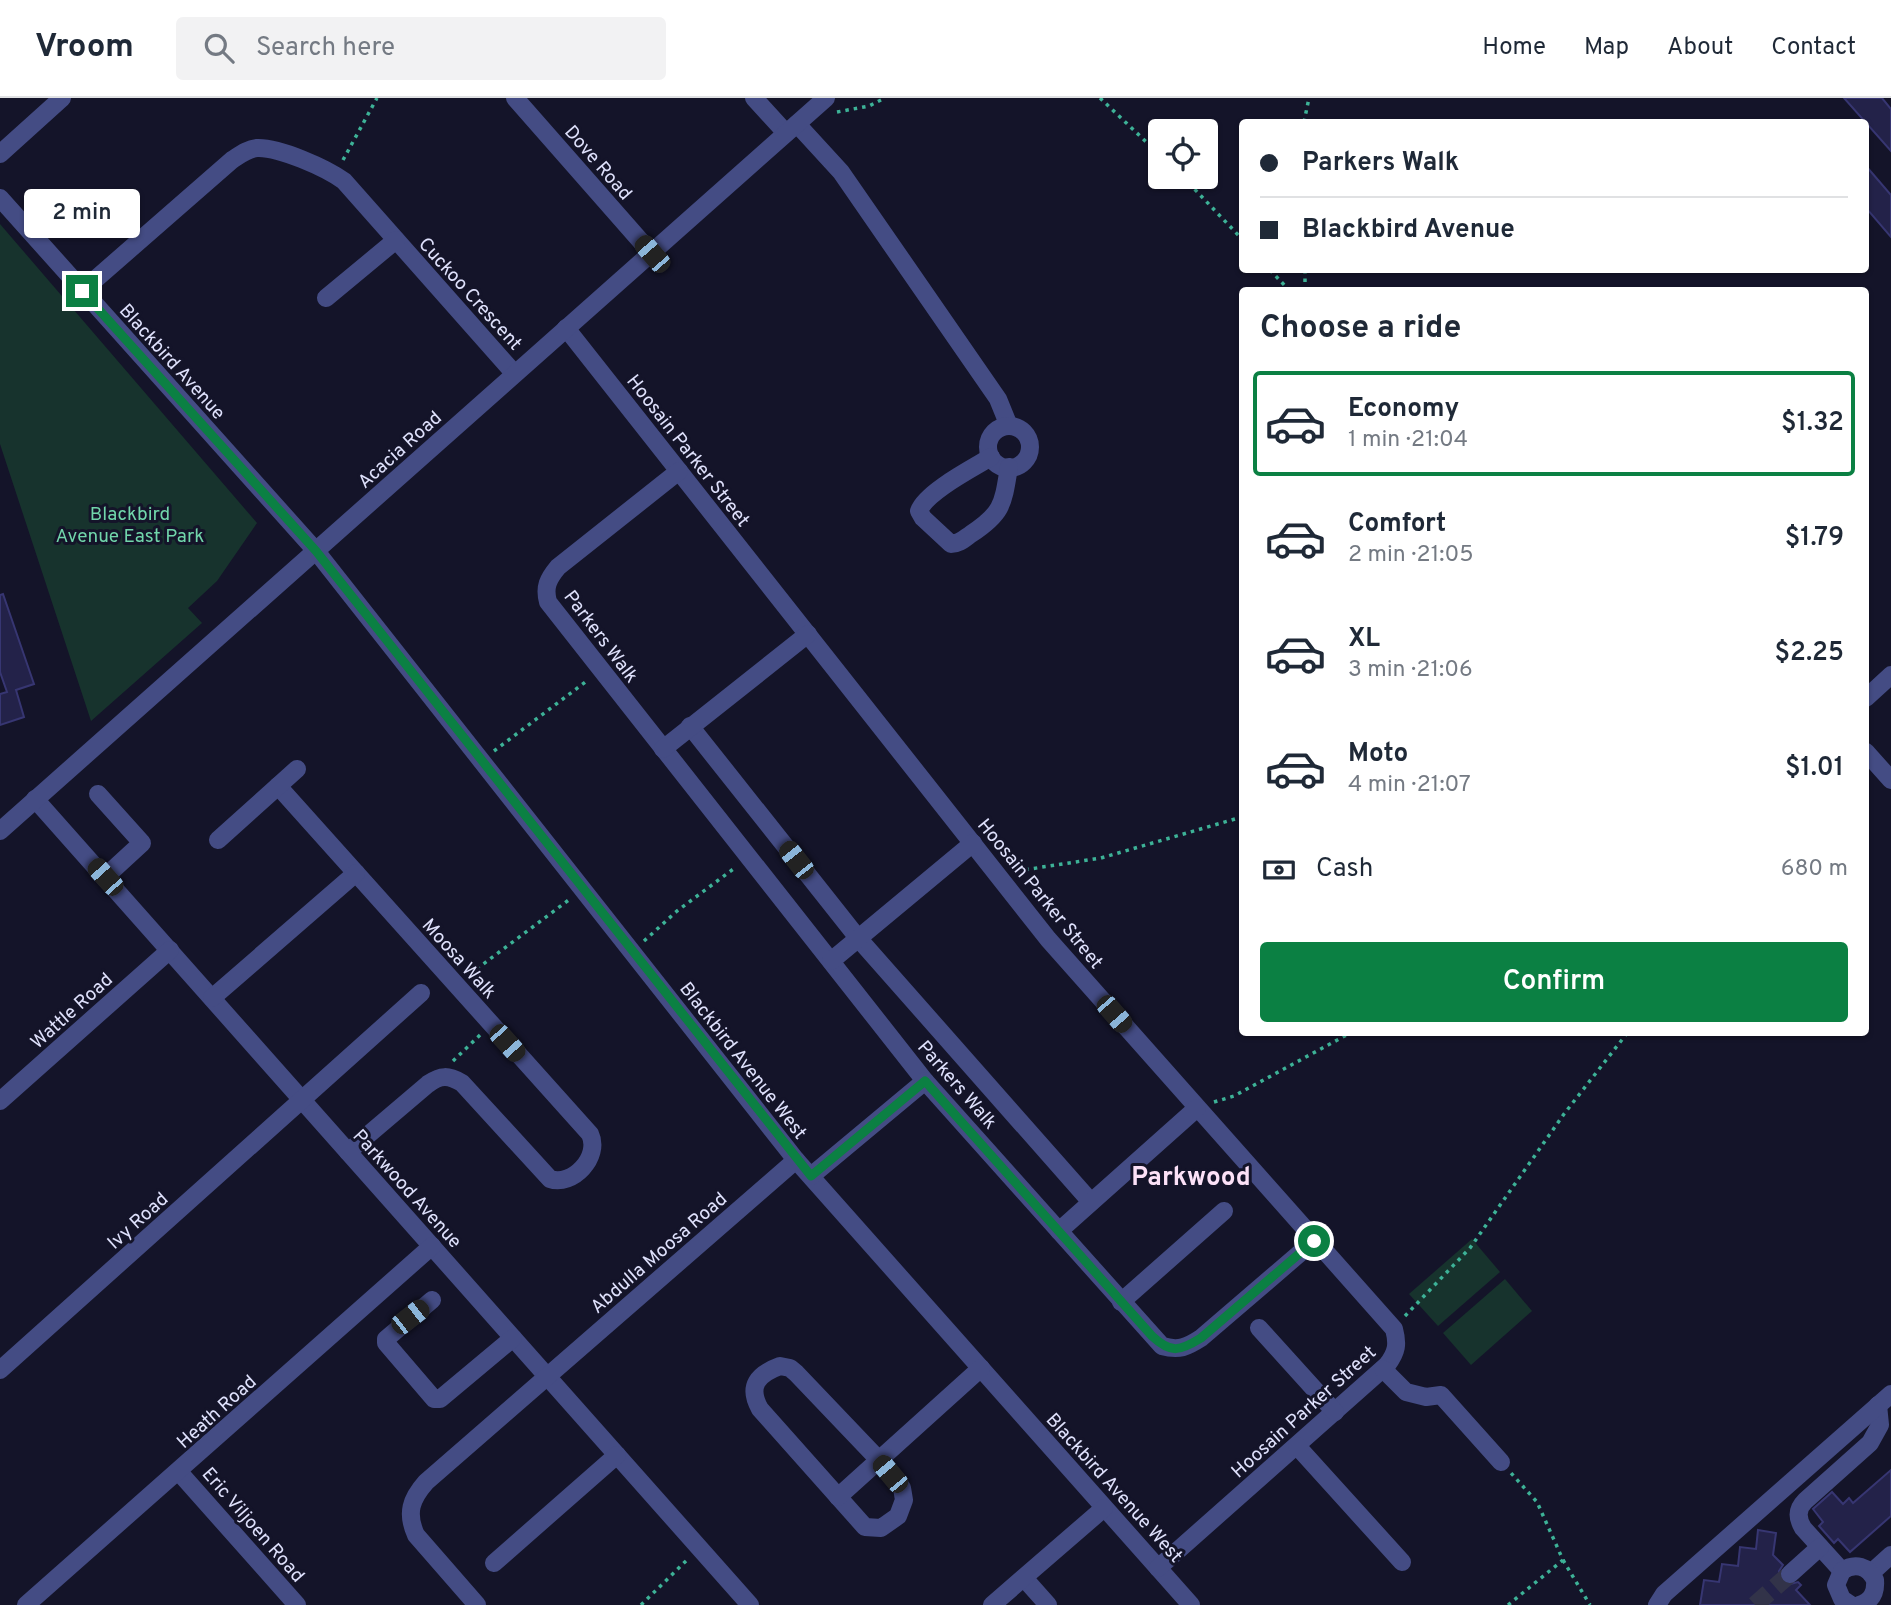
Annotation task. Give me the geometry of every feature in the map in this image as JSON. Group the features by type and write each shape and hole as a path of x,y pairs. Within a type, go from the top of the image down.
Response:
{"street":[{"name":"Dove Road","path":"515,98 652,254"},
{"path":"754,98 841,172 998,399 1009,426"},
{"path":"0,154 53,101"},
{"name":"Acacia Road","path":"0,831 791,129 830,104"},
{"name":"Cuckoo Crescent","path":"82,291 245,151 256,148 271,149 331,172 344,181 514,373"},
{"name":"Blackbird Avenue","path":"0,198 316,551"},
{"name":"Cuckoo Crescent","path":"326,298 396,240"},
{"name":"Hoosain Parker Street","path":"566,328 1048,939 1394,1329 1397,1346 1394,1357 1383,1369 1158,1568"},
{"path":"1002,427 1022,430 1030,443 1027,457 1016,466 1009,467 991,457 991,436 1002,427"},
{"path":"991,457 947,485 922,505 919,511 951,544 957,544 988,523 999,510 1009,467"},
{"name":"Parkers Walk","path":"678,471 558,567 550,577 545,593 548,602 556,616 925,1081 1162,1346 1175,1350 1201,1338 1314,1241"},
{"name":"Blackbird Avenue West","path":"316,551 796,1160 1191,1605"},
{"path":"663,749 807,634"},
{"path":"1869,695 1891,675"},
{"name":"Parkers Walk","path":"691,726 859,938 1091,1202"},
{"path":"1869,755 1891,780"},
{"path":"218,840 297,769"},
{"name":"Moosa Walk","path":"278,786 590,1134 593,1150 588,1163 568,1178 556,1181 550,1179 462,1083 448,1076 441,1076"},
{"path":"99,794 142,843 105,877"},
{"name":"Parkwood Avenue","path":"36,799 750,1605"},
{"path":"831,961 973,843"},
{"path":"212,998 356,873"},
{"name":"Wattle Road","path":"0,1101 170,950"},
{"name":"Ivy Road","path":"0,1370 421,993"},
{"path":"348,1152 441,1076"},
{"path":"811,1176 925,1081"},
{"path":"1059,1231 1197,1108"},
{"name":"Abdulla Moosa Road","path":"477,1605 416,1535 411,1524 410,1508 416,1493 796,1160"},
{"path":"1121,1301 1224,1211"},
{"name":"Heath Road","path":"26,1605 432,1246"},
{"path":"432,1300 386,1339 386,1343 434,1399 440,1399 513,1338"},
{"path":"1259,1328 1335,1412"},
{"path":"780,1366 790,1368 879,1460 904,1493 902,1508 890,1523 881,1528 865,1527 760,1409 753,1392 760,1378 780,1366"},
{"path":"838,1497 981,1368"},
{"path":"1383,1369 1406,1392 1426,1396 1441,1395 1501,1462"},
{"path":"1842,1571 1800,1523 1798,1514 1801,1505 1886,1431 1884,1399"},
{"path":"1657,1605 1664,1594 1884,1399"},
{"path":"1297,1446 1402,1562"},
{"path":"494,1563 617,1455"},
{"name":"Eric Viljoen Road","path":"179,1472 297,1605"},
{"path":"992,1605 1104,1508"},
{"path":"1790,1574 1820,1547"},
{"path":"1871,1573 1891,1555"},
{"path":"1853,1566 1866,1569 1871,1573 1875,1588 1854,1603 1836,1585 1842,1571 1853,1566"},
{"path":"1024,1578 1048,1605"}],"path":[{"path":"331,172 347,156 377,98"},
{"path":"830,104 840,112 869,106 885,98"},
{"path":"1100,98 1148,144"},
{"path":"1305,119 1309,98"},
{"path":"1195,189 1239,236"},
{"path":"1273,273 1286,287"},
{"path":"492,752 593,676"},
{"path":"998,876 1028,868 1101,858 1239,818"},
{"path":"642,942 677,911 748,857"},
{"path":"456,985 574,895"},
{"path":"441,1076 447,1066 491,1024"},
{"path":"1197,1108 1234,1096 1345,1036"},
{"path":"1394,1329 1470,1248 1564,1114 1625,1036"},
{"path":"1501,1462 1537,1502 1563,1560 1590,1605"},
{"path":"641,1605 690,1557"},
{"path":"1508,1605 1563,1560"}],"green space":[{"name":"Blackbird Avenue East Park","path":"0,224 257,523 217,581 188,608 202,623 91,721 0,444"},
{"path":"1472,1239 1500,1272 1438,1326 1409,1294"},
{"path":"1505,1279 1532,1311 1471,1365 1443,1333"}],"building":[{"path":"1844,98 1882,98 1891,109 1891,151 1869,126 1869,119 1863,119"},
{"path":"1869,169 1891,195 1891,237 1869,211"},
{"path":"3,594 34,684 16,690 24,717 0,725 0,694 7,692 0,672 0,595"},
{"path":"1891,1470 1891,1516 1850,1552 1838,1539 1834,1543 1819,1526 1823,1522 1813,1509 1832,1492 1843,1504 1849,1498 1853,1503"},
{"path":"1758,1530 1776,1533 1773,1555 1783,1565 1779,1577 1787,1585 1798,1582 1801,1585 1796,1590 1810,1605 1700,1605 1704,1580 1719,1582 1722,1564 1738,1566 1740,1547 1756,1549"}],"tunnel":[{"path":"1755,1605 1790,1574"}],"district":[{"name":"Parkwood","path":"1191,1176"}],"route":[{"path":"82,291 316,551 811,1176 925,1081 1152,1336 1162,1346 1175,1350 1201,1338 1314,1241"}]}
